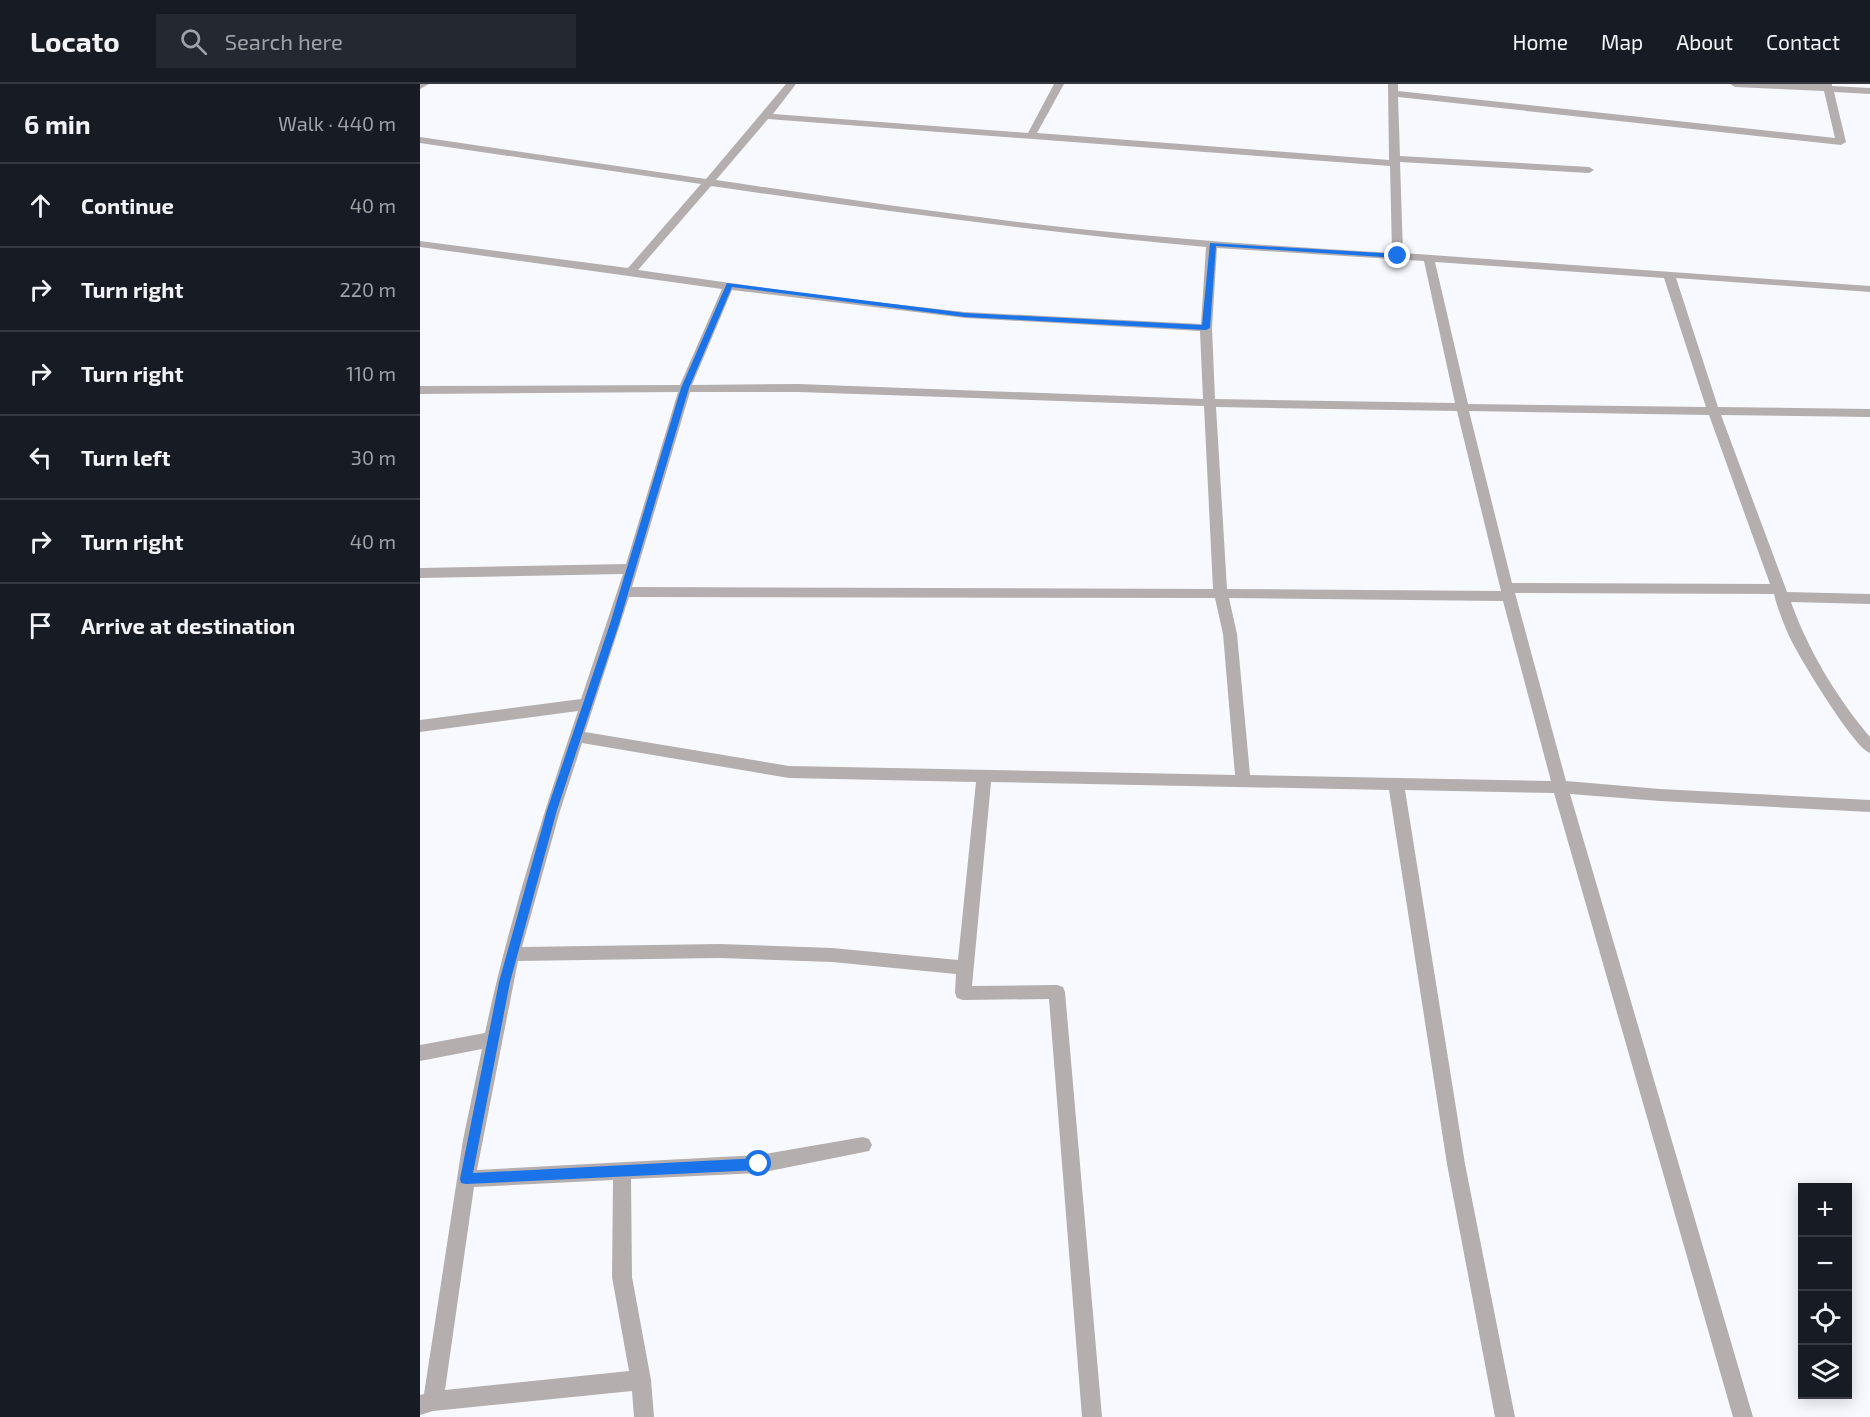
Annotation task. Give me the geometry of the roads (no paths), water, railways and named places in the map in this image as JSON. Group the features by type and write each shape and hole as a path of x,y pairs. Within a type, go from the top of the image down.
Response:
{"street":[{"path":"420,86 424,84"},
{"path":"631,271 766,116 791,84"},
{"path":"1031,136 1059,84"},
{"path":"1735,84 1827,86 1870,91"},
{"path":"1398,256 1393,88 1840,142 1827,86"},
{"path":"766,116 1394,161 1589,170"},
{"path":"420,140 897,210 1212,244 1870,289"},
{"path":"420,244 534,256 729,285 965,315 1206,328"},
{"path":"1212,244 1206,328 1218,579 1230,634 1243,781"},
{"path":"1429,258 1508,592 1561,787 1743,1417"},
{"path":"1669,275 1713,410 1797,638 1852,726 1870,747"},
{"path":"642,1380 427,1403 466,1179 512,954 552,810 624,592 685,388 729,285"},
{"path":"420,390 798,388 1208,403 1870,413"},
{"path":"420,573 631,569"},
{"path":"624,592 1780,593 1870,599"},
{"path":"420,726 588,704"},
{"path":"577,736 789,772 1561,787 1660,795 1870,806"},
{"path":"984,776 963,993 1057,992 1092,1417"},
{"path":"1396,784 1456,1164 1505,1417"},
{"path":"512,954 832,955 964,968"},
{"path":"420,1053 493,1039"},
{"path":"466,1179 759,1164 863,1145"},
{"path":"622,1171 622,1277 642,1380 644,1417"}]}
